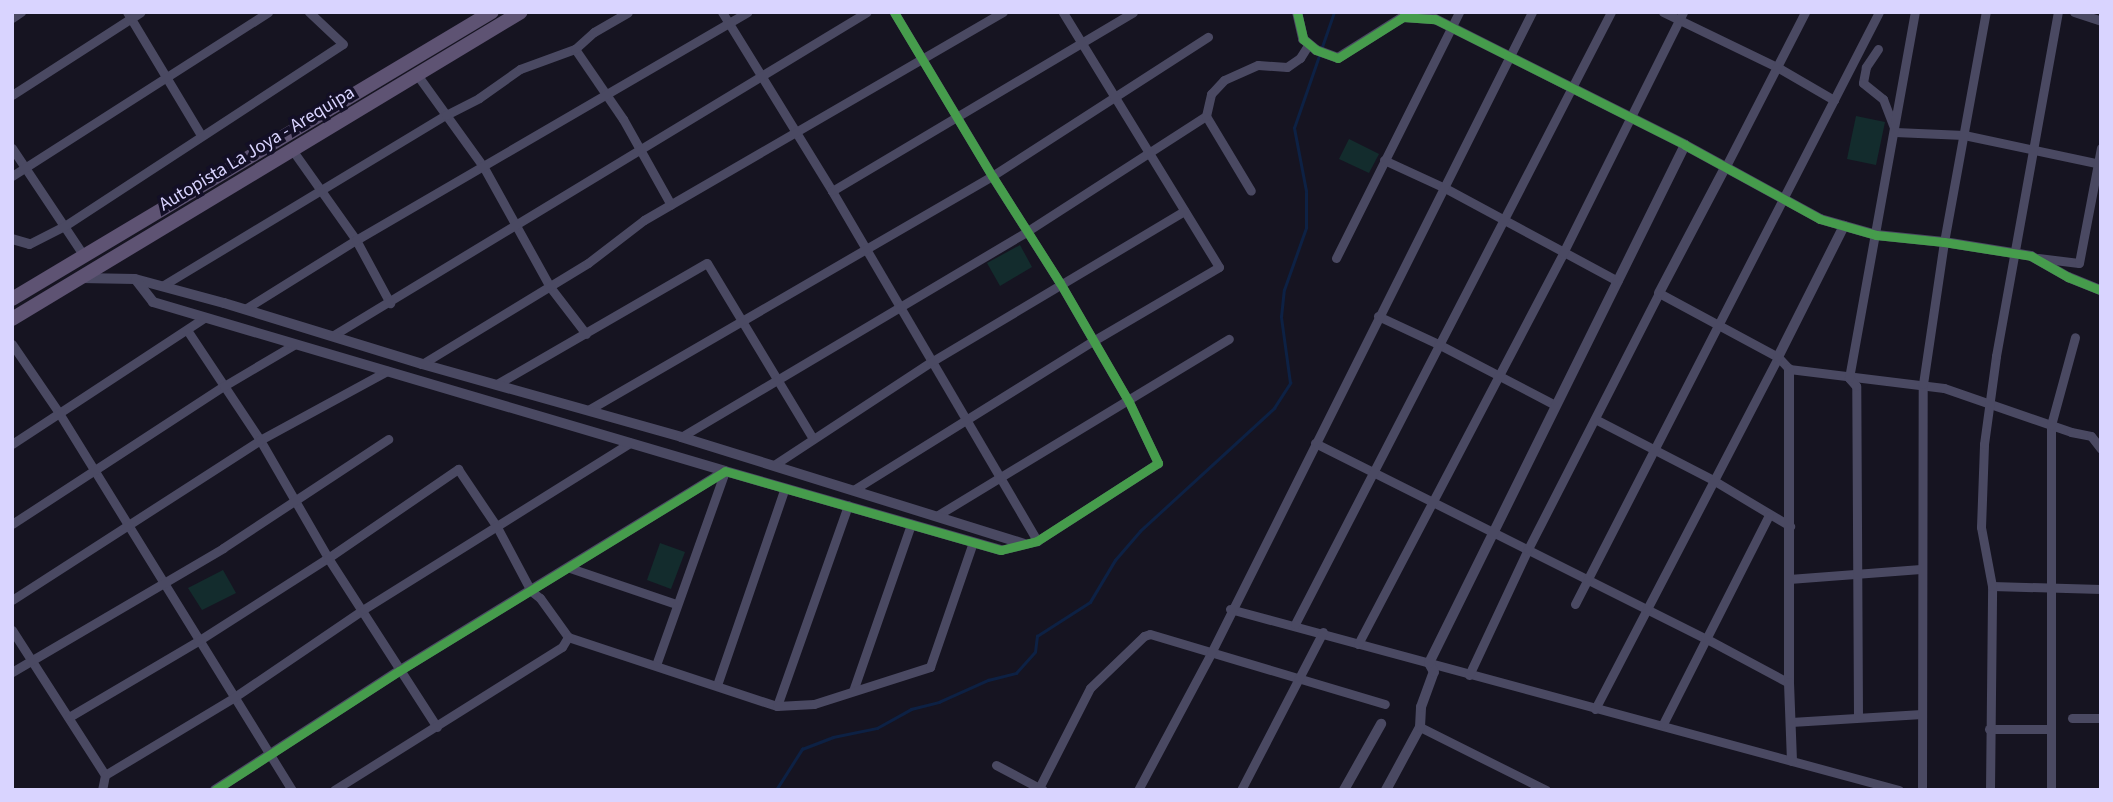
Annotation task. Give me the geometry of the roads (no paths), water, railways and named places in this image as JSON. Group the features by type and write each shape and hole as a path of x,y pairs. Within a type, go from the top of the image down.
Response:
{"main road":[{"name":"Autopista La Joya - Arequipa","path":"12,299 492,12"},
{"name":"Autopista La Joya - Arequipa","path":"12,319 521,12"}],"street":[{"path":"12,18 21,12"},
{"path":"12,95 129,15 141,12"},
{"path":"17,171 268,12"},
{"path":"12,239 29,244 63,227 343,44 309,12"},
{"path":"163,286 531,64 575,49 594,32 628,12"},
{"path":"722,12 832,191 1037,541"},
{"path":"245,309 356,240 748,12"},
{"path":"332,336 515,228 867,12"},
{"path":"135,279 153,302 724,471 1000,550 1037,541 1158,463 1129,402 1060,282 1026,232 894,12"},
{"path":"422,364 550,287 610,248 644,220 1003,12"},
{"path":"855,489 1093,341 1219,267 1063,12"},
{"path":"832,191 1133,12"},
{"path":"1297,12 1303,39 1338,58 1403,18 1435,19 1570,90 1726,166 1820,219 1876,235 1944,242 2016,256 2079,263 2101,148"},
{"path":"1336,258 1459,12"},
{"path":"1138,790 1211,653 1230,609 1532,12"},
{"path":"1294,624 1611,12"},
{"path":"1663,12 1681,16 1834,100"},
{"path":"1469,675 1528,549 1805,12"},
{"path":"1575,604 1878,12"},
{"path":"1849,378 1915,12"},
{"path":"1922,790 1923,384 1944,242 1986,12"},
{"path":"1990,790 1992,586 1981,527 1989,403 2058,12"},
{"path":"2074,12 2101,21"},
{"path":"129,15 201,135"},
{"path":"1358,644 1563,253 1681,16"},
{"path":"590,409 992,176 1208,37"},
{"path":"1251,191 1206,116 1211,94 1224,80 1258,65 1287,67 1300,58 1308,44"},
{"path":"575,49 638,143 639,150 671,205"},
{"path":"1878,49 1866,67 1863,83 1883,99 1895,132"},
{"path":"418,76 482,166 550,287 586,334"},
{"path":"681,437 1026,232 1206,116"},
{"path":"1895,132 1964,135 2099,163"},
{"path":"1429,663 1685,145"},
{"path":"12,148 17,171 84,256"},
{"path":"293,151 318,191 325,195 356,240 390,303"},
{"path":"1384,160 1445,188 1618,281"},
{"path":"774,465 931,362 1060,282 1184,211"},
{"path":"1595,709 1844,226"},
{"path":"2031,257 2068,277 2101,290"},
{"path":"497,384 707,263 743,318 776,381 813,439"},
{"path":"78,278 135,279 245,309 422,364 590,409 855,489 1024,544"},
{"path":"1659,293 1778,357 1789,369 1849,378 1923,384 2091,436 2101,449"},
{"path":"1378,316 1555,405"},
{"path":"12,444 205,317"},
{"path":"187,330 260,440 328,558 364,609 399,671 437,727"},
{"path":"2051,790 2051,425 2075,337"},
{"path":"938,515 1129,402 1229,339"},
{"path":"12,344 59,413 292,790"},
{"path":"12,524 223,386 295,344"},
{"path":"1789,369 1789,683 1793,761"},
{"path":"12,600 260,440 387,371"},
{"path":"1849,378 1856,386 1858,717"},
{"path":"1595,419 1713,480 1790,526"},
{"path":"12,673 31,659 223,548 388,439"},
{"path":"104,775 233,698 364,609 630,443"},
{"path":"1315,443 1705,638 1789,683"},
{"path":"69,717 198,641 328,558 458,469 497,527 531,591 540,598 568,637 777,706 814,704 930,667 973,542"},
{"path":"215,790 399,671 724,471"},
{"path":"656,665 724,471"},
{"path":"717,685 785,488"},
{"path":"777,706 848,505"},
{"path":"1663,723 1769,515"},
{"path":"853,691 911,524"},
{"path":"570,568 676,604"},
{"path":"1789,579 1921,569"},
{"path":"1992,586 2101,589"},
{"path":"1230,609 1294,624 1595,709 1663,723 1899,790"},
{"path":"12,630 104,775 102,790"},
{"path":"1241,790 1323,632"},
{"path":"996,765 1040,789 1090,688 1144,636 1150,634 1385,704"},
{"path":"334,790 341,783 437,727 562,647 568,637"},
{"path":"1386,790 1420,727 1421,707 1434,672 1429,663"},
{"path":"1791,722 1922,715"},
{"path":"2072,718 2101,718"},
{"path":"1344,790 1381,724"},
{"path":"1420,727 1546,790"},
{"path":"1989,729 2051,729"}],"waterway":[{"path":"1322,47 1334,12"},
{"path":"776,790 802,749 833,737 877,728 911,709 939,702 988,680 1016,673 1035,652 1037,636 1090,602 1115,560 1140,531 1274,408 1290,383 1281,317 1284,290 1306,228 1306,191 1294,128 1320,53"},
{"path":"576,790 582,790"}]}
